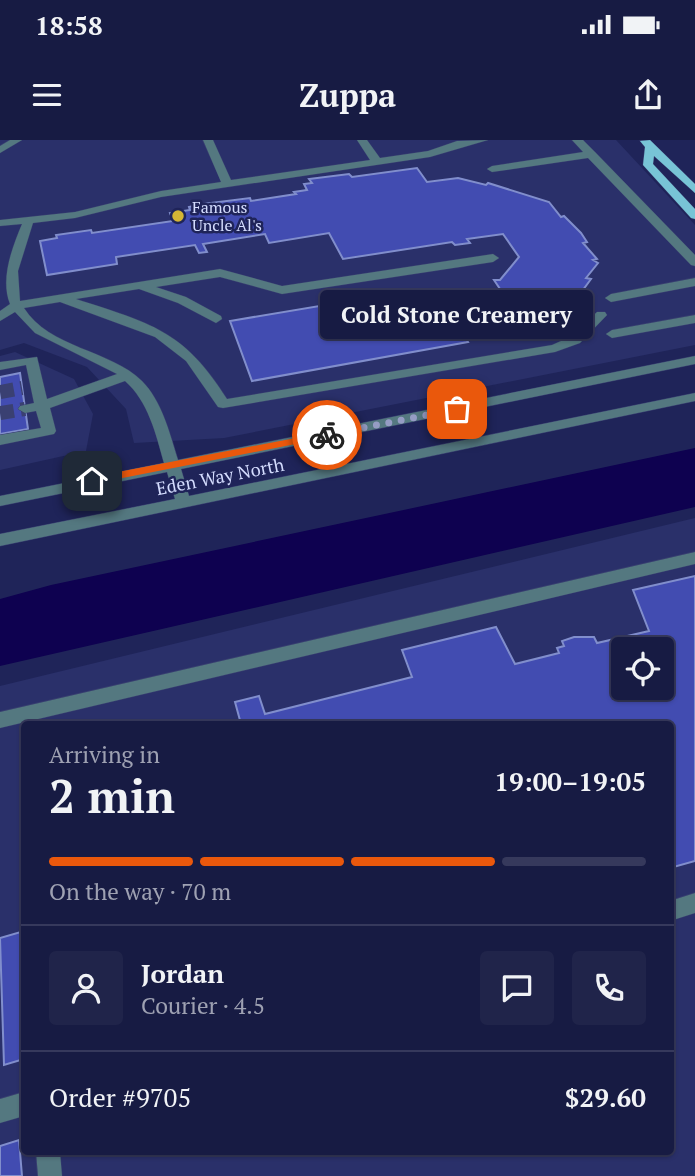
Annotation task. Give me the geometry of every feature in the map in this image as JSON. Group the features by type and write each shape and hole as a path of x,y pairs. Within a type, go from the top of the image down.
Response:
{"main road":[{"path":"647,143 695,190"},
{"path":"647,143 648,165 695,216"}],"street":[{"path":"0,150 17,140"},
{"path":"208,140 227,184"},
{"path":"362,140 377,162"},
{"path":"0,223 28,222 90,212 161,194 430,154 456,142 483,140"},
{"path":"577,140 695,262"},
{"path":"407,145 430,154"},
{"path":"492,169 591,154"},
{"path":"28,222 11,274 10,283 17,305 30,323 46,336 109,362 128,374 149,398 184,503"},
{"path":"0,317 17,305 220,273 282,290 493,258"},
{"path":"611,298 695,282"},
{"path":"140,286 182,300 216,319"},
{"path":"60,298 126,321 183,349 202,370 223,404 555,348 575,340 601,315"},
{"path":"612,334 695,319"},
{"path":"0,366 32,360 49,431 0,440"},
{"name":"Eden Way North","path":"0,500 695,360"},
{"path":"25,409 42,406 128,374"},
{"path":"22,388 37,386"},
{"name":"Eden Way North","path":"0,540 695,397"},
{"path":"0,720 695,558"},
{"path":"674,910 695,904"},
{"path":"0,1111 21,1105"},
{"path":"48,1155 50,1176"}],"shaded area":[{"path":"0,140 616,140 695,225 695,345 224,438 134,443 126,409 87,367 24,343 0,350"},
{"path":"15,352 74,379 93,414 86,451 0,470 0,356"},
{"path":"695,448 695,507 0,666 0,599 51,585"},
{"path":"695,518 695,1176 0,1176 0,686"}],"building":[{"path":"417,168 427,182 458,178 486,185 488,183 549,202 561,217 564,216 581,233 587,242 583,243 597,259 593,260 598,263 586,278 591,279 577,298 573,297 569,305 563,305 567,306 561,314 525,322 521,320 494,280 500,280 519,257 503,234 467,239 470,243 455,245 452,242 343,259 329,233 269,243 265,234 203,244 207,252 199,253 195,245 116,257 117,264 47,275 40,241 57,238 56,235 91,230 92,233 173,221 170,213 190,210 189,207 296,194 294,192 307,190 304,184 312,183 309,179 349,174 352,177"},
{"path":"476,290 499,324 461,331 468,342 252,381 230,321 349,301 354,311"},
{"path":"20,373 28,429 0,434 0,377"},
{"path":"695,576 695,861 674,867 674,721 240,721 235,702 259,696 265,714 412,677 402,650 496,627 515,664 559,653 557,648 564,646 562,641 574,637 594,637 597,643 611,640 611,700 674,700 674,637 623,637 649,631 633,590"},
{"path":"21,932 21,1060 4,1065 0,938"},
{"path":"19,1140 22,1176 0,1176 0,1146"}],"tunnel":[{"path":"0,392 22,388"},
{"path":"0,413 25,409"}],"way so far":[{"path":"327,435 457,409"}],"place":[{"name":"Famous Uncle Al's","path":"178,216"},
{"name":"Cold Stone Creamery","path":"457,409"}],"route":[{"path":"92,481 327,435"}]}
